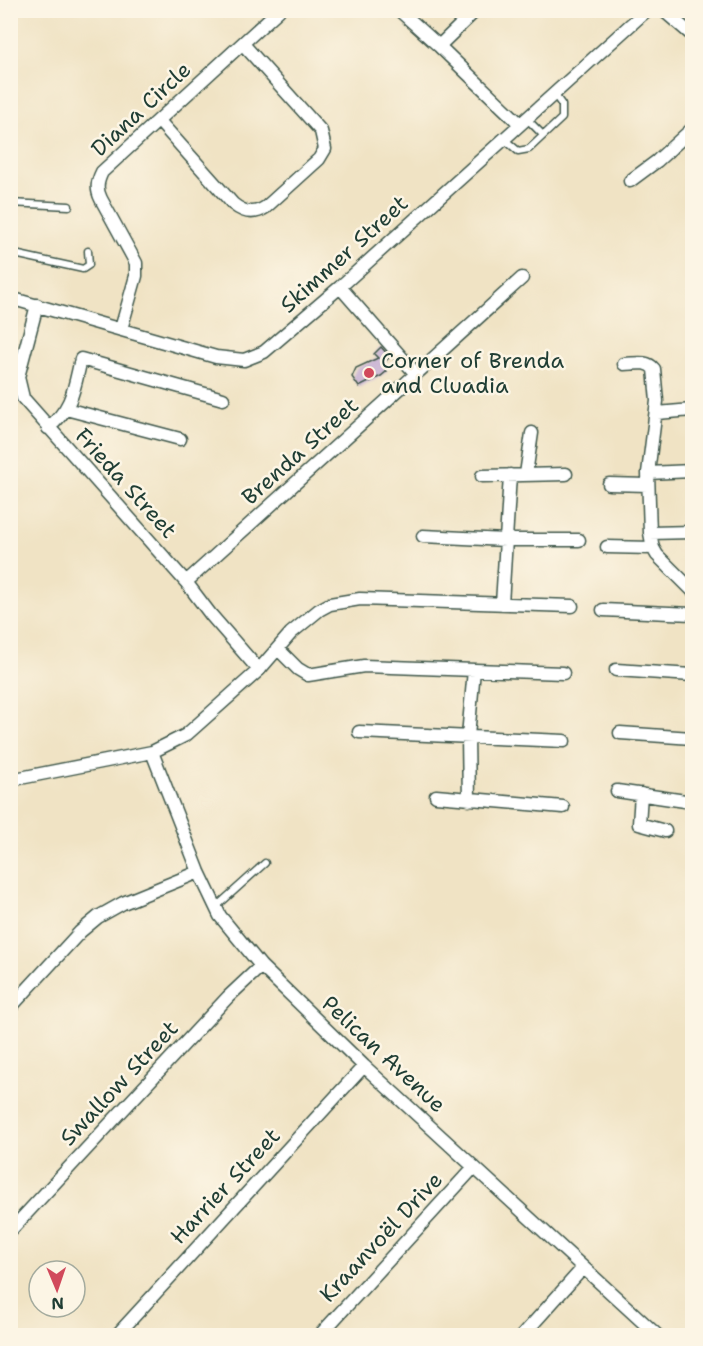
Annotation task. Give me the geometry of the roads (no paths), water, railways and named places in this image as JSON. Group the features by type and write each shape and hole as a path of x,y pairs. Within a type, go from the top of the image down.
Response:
{"street":[{"name":"Diana Circle","path":"121,329 136,276 136,263 98,193 98,179 102,172 279,10"},
{"path":"399,10 523,121"},
{"path":"439,46 476,10"},
{"name":"Skimmer Street","path":"10,298 216,357 244,360 264,352 340,287 647,10"},
{"path":"663,10 693,35"},
{"path":"159,121 232,204 244,212 257,212 266,207 319,159 325,149 321,131 243,44"},
{"path":"630,181 693,129"},
{"name":"Brenda Street","path":"186,582 522,278"},
{"path":"340,287 416,374"},
{"name":"Frieda Street","path":"37,305 18,377 23,398 186,582 211,615 259,670"},
{"path":"48,428 59,419 71,400 81,358 223,399"},
{"path":"624,364 643,363 654,369 657,413 652,430 648,479 650,533 653,548 660,558 693,590"},
{"path":"66,409 180,439"},
{"path":"657,413 693,410"},
{"path":"526,474 532,433"},
{"path":"609,484 693,471"},
{"path":"482,476 566,474"},
{"path":"502,604 510,475"},
{"path":"650,533 693,532"},
{"path":"423,536 505,540 579,540"},
{"path":"607,547 653,548"},
{"path":"10,780 152,752 186,735 259,670 291,633 326,605 360,598 572,606"},
{"path":"603,610 693,614"},
{"path":"278,649 297,669 308,675 364,666 563,674"},
{"path":"469,800 468,736 474,670"},
{"path":"616,670 693,675"},
{"path":"359,732 564,741"},
{"path":"620,733 693,738"},
{"name":"Pelican Avenue","path":"152,752 199,872 220,916 261,966 364,1066 658,1335"},
{"path":"618,791 693,802"},
{"path":"641,794 639,824 665,831"},
{"path":"436,796 563,807"},
{"path":"10,1008 80,932 98,917 123,903 199,872"},
{"name":"Swallow Street","path":"10,1231 228,997 261,966"},
{"name":"Harrier Street","path":"116,1335 364,1066"},
{"name":"Kraanvoël Drive","path":"319,1335 474,1167"},
{"path":"522,1335 583,1268"}],"lane":[{"path":"503,139 518,151 529,149 562,118 562,105 554,94"},
{"path":"523,121 543,135"},
{"path":"10,203 69,206"},
{"path":"10,253 83,269 89,265 88,251"},
{"path":"216,907 265,863"}],"place":[{"name":"Corner of Brenda and Cluadia","path":"369,373"}]}
